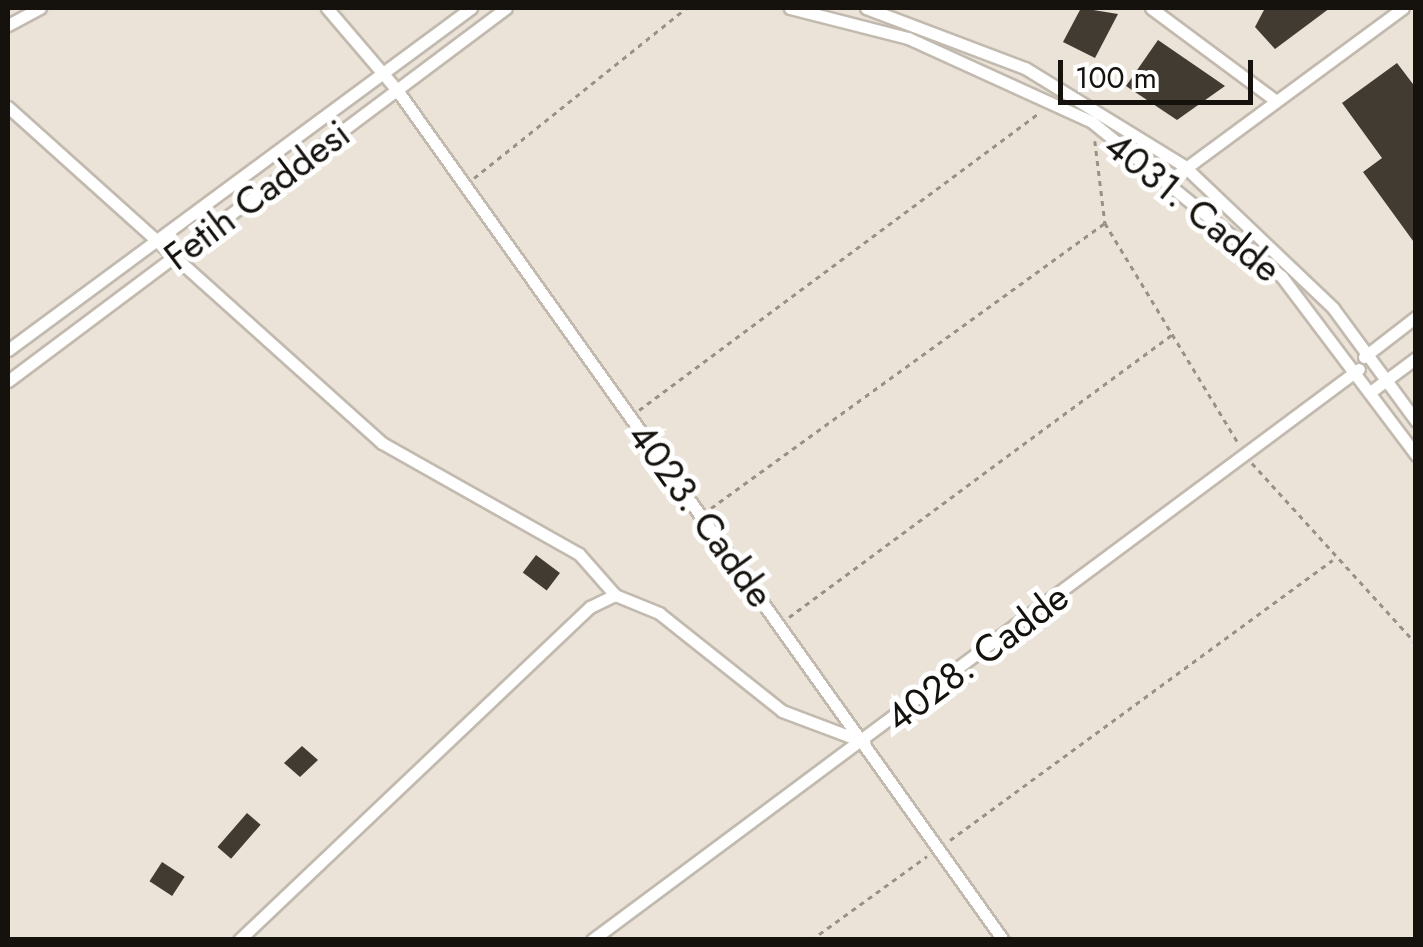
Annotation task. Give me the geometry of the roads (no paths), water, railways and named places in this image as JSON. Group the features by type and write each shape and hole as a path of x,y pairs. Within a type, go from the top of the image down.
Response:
{"street":[{"path":"8,25 40,8"},
{"name":"4023. Cadde","path":"327,8 397,90 1003,940"},
{"name":"Fetih Caddesi","path":"8,350 471,8"},
{"name":"Fetih Caddesi","path":"8,381 506,8"},
{"name":"4031. Cadde","path":"790,8 908,38 1054,102 1171,179 1258,253 1357,367 1416,456"},
{"name":"4031. Cadde","path":"866,8 1025,68 1184,166 1294,266 1369,352 1416,421"},
{"path":"1151,8 1276,100"},
{"path":"1171,179 1403,8"},
{"path":"8,107 382,442 579,554 614,595 658,613 782,711 864,742"},
{"name":"4028. Cadde","path":"592,940 1246,455 1357,367 1414,315"},
{"path":"1373,390 1416,358"},
{"path":"239,940 590,608 614,595"}]}
